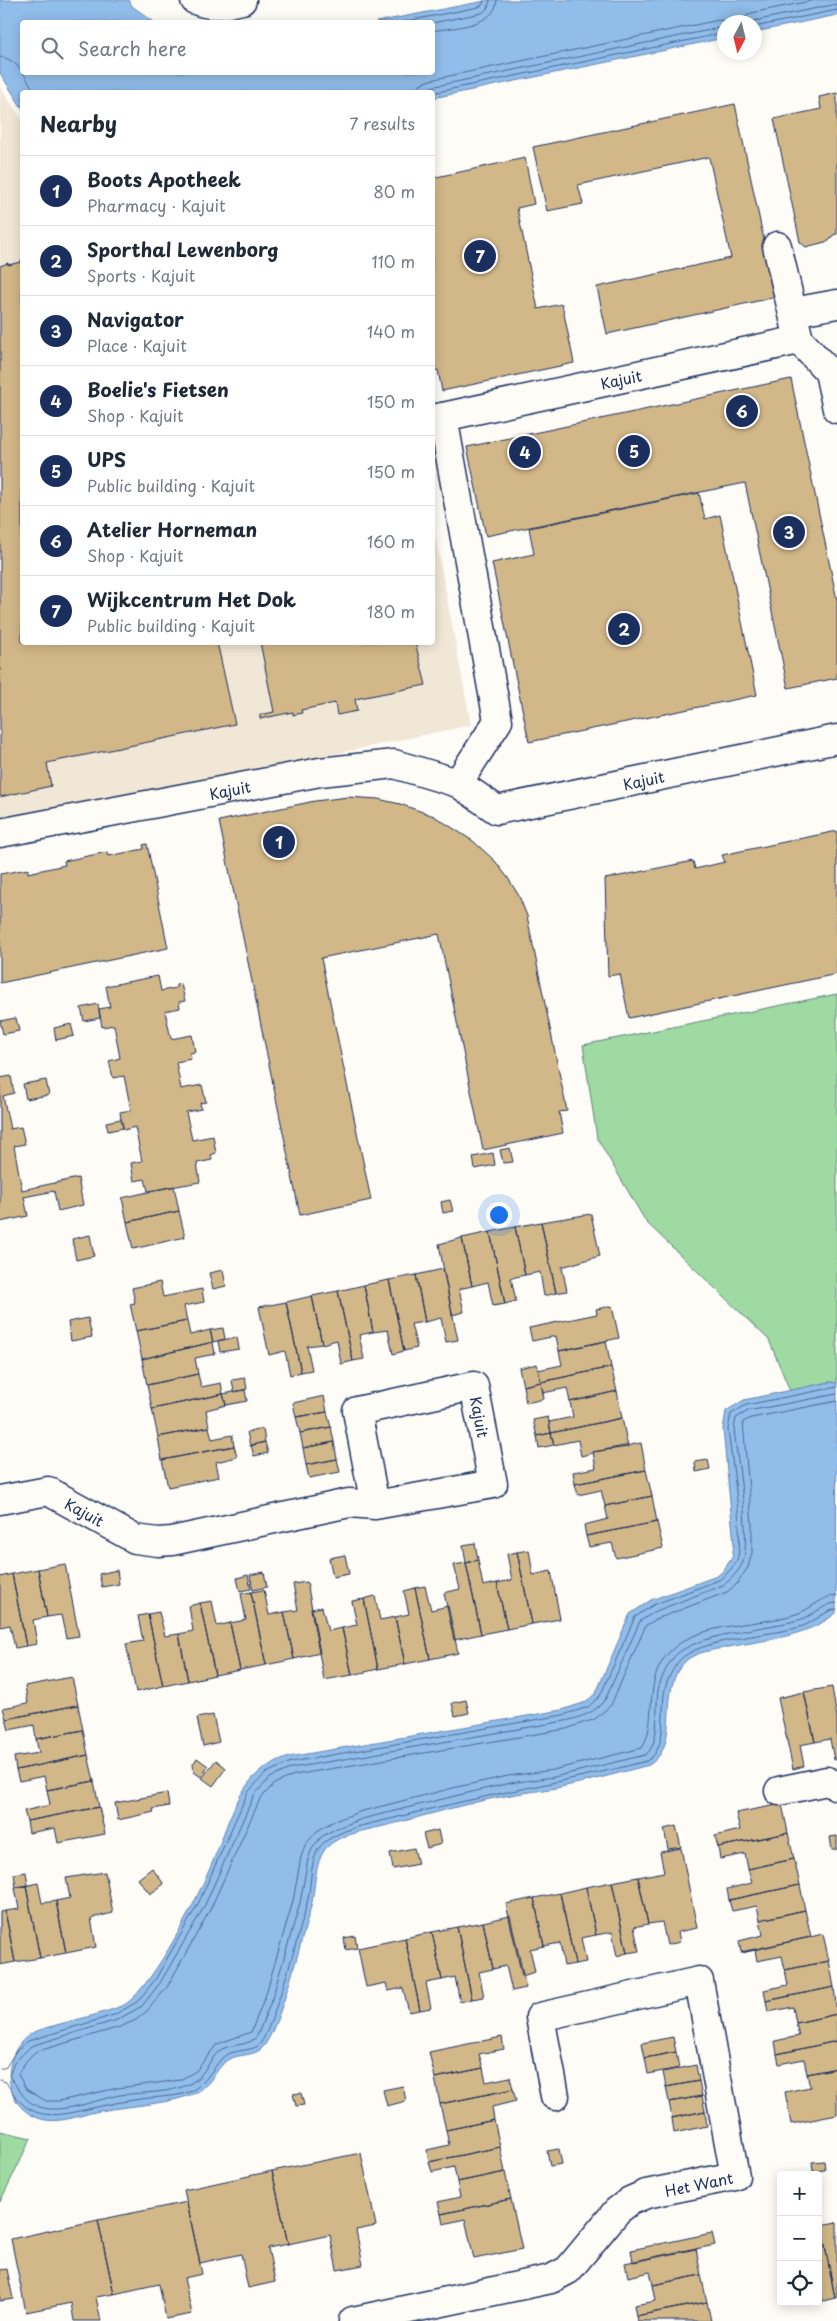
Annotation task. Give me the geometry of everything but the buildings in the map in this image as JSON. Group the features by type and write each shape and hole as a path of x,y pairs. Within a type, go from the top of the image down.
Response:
{"street":[{"path":"195,0 220,5 242,0"},
{"path":"776,246 799,340 829,372 837,409"},
{"path":"793,312 837,304"},
{"name":"Kajuit","path":"458,783 498,721 438,418 799,340"},
{"name":"Kajuit","path":"0,833 320,772 394,764 458,783 497,810 837,739"},
{"name":"Kajuit","path":"0,1500 48,1491 136,1540 158,1542 172,1541 349,1503 375,1505 493,1484 474,1386 357,1411 375,1505"},
{"path":"779,1791 827,1781 837,1786"},
{"name":"Het Want","path":"353,2321 551,2279 568,2270 606,2222 630,2201 646,2194 735,2176 699,1982 540,2017 555,2096"}],"shaded area":[{"path":"0,87 20,117 20,645 435,645 435,535 471,725 0,825"}],"green space":[{"path":"837,994 837,1383 830,1382 790,1391 769,1340 646,1222 597,1138 583,1045"},
{"path":"0,2131 31,2138 0,2202"}],"water":[{"path":"0,0 129,0 132,6 151,20 20,20 20,75 435,75 435,20 386,20 490,0 837,0 837,15 762,31 762,15 717,15 717,39 435,98 435,90 20,90 20,105 0,73"},
{"path":"830,1382 837,1383 836,1613 811,1628 797,1633 705,1652 688,1659 678,1670 672,1684 665,1743 659,1756 649,1765 568,1786 464,1805 356,1833 333,1842 322,1853 319,1860 312,1902 296,1961 283,2004 269,2039 259,2051 233,2057 225,2061 204,2088 199,2091 164,2102 95,2112 54,2121 41,2119 28,2113 18,2103 12,2091 9,2078 10,2064 23,2040 34,2032 126,2004 150,1978 163,1959 198,1895 240,1796 257,1774 270,1765 289,1757 562,1710 586,1702 596,1693 630,1614 651,1600 717,1576 732,1558 734,1544 723,1429 726,1411 744,1400"}],"place":[{"name":"Wijkcentrum Het Dok","path":"480,256"},
{"name":"Atelier Horneman","path":"742,411"},
{"name":"UPS","path":"634,451"},
{"name":"Boelie's Fietsen","path":"525,452"},
{"name":"Navigator","path":"789,532"},
{"name":"Sporthal Lewenborg","path":"624,629"},
{"name":"Boots Apotheek","path":"279,842"}]}
